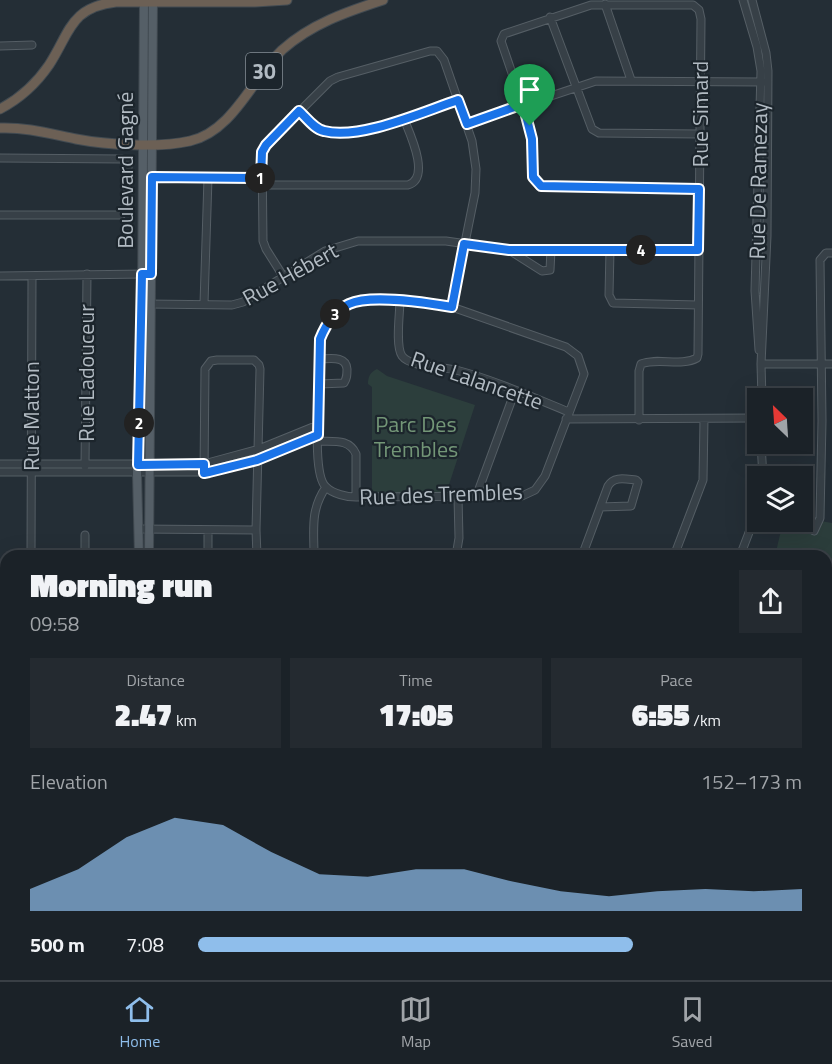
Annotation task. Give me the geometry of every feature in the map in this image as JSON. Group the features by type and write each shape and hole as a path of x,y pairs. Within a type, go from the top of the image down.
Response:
{"highway":[{"path":"0,109 18,98 38,79 51,62 71,24 94,7 109,3 148,1 287,0"},
{"name":"30","path":"0,128 35,130 97,142 147,144 190,141 209,133 228,117 270,64 293,41 327,20 383,0"}],"main road":[{"name":"Boulevard Gagné","path":"148,1 146,304 149,550"},
{"name":"Boulevard Gagné","path":"146,274 152,177 147,144"},
{"name":"Boulevard Gagné","path":"139,550 138,469 146,304"}],"street":[{"name":"Rue De Ramezay","path":"743,0 759,54 764,82 768,167 762,388"},
{"name":"Rue De Ramezay","path":"752,0 766,53 757,168 757,341 761,364"},
{"path":"631,80 605,4 580,7 509,32 502,37 501,41 523,104 532,139 533,177 541,186 699,189"},
{"name":"Rue Simard","path":"605,4 693,5 699,10 700,20 697,358 690,361 641,364 639,420"},
{"path":"550,17 589,125 596,132 699,134"},
{"path":"0,46 32,45"},
{"path":"283,276 262,241 262,152 266,145 330,81 430,51 437,51 441,54 467,124 472,141 477,181 452,307"},
{"path":"467,124 575,86 596,81 764,82"},
{"path":"299,111 323,131 359,132 458,100"},
{"path":"152,177 413,184 418,177 416,152 404,119"},
{"path":"0,158 119,159 126,162 128,166 128,208 123,214 0,215"},
{"path":"757,168 768,167"},
{"path":"204,304 208,178"},
{"name":"Rue Hébert","path":"146,304 232,305 243,302 325,251 358,241 446,241 509,250 698,250"},
{"path":"756,246 766,245"},
{"name":"Rue Hébert","path":"509,250 547,272 551,265 550,250"},
{"path":"610,250 609,295 613,303 698,305"},
{"path":"814,531 820,518 820,260 826,253 832,253"},
{"name":"Rue Ladouceur","path":"86,468 87,274"},
{"path":"0,276 146,274"},
{"name":"Rue Matton","path":"31,550 32,276"},
{"name":"Rue des Trembles","path":"400,300 452,307 566,347 578,356 584,375 544,476 535,490 522,496 356,497 341,495 326,487 321,480 318,438 319,359 320,339 325,327 340,309 359,301 400,300"},
{"name":"Rue Lalancette","path":"400,300 399,344 402,356 406,359 455,370 515,391 568,416"},
{"path":"319,359 344,360 347,366 347,377 344,383 320,384"},
{"path":"204,473 205,369 211,361 254,360 259,365 257,550"},
{"path":"761,364 832,364"},
{"path":"476,497 515,391"},
{"path":"568,416 639,420 747,418"},
{"path":"676,550 703,480 704,419"},
{"path":"149,470 204,464 259,449 318,425"},
{"path":"0,464 31,468 138,469 204,473 257,460 318,438 345,442 353,448 356,454 356,497"},
{"path":"0,472 31,468"},
{"path":"584,550 600,507 608,486 613,480 636,480 638,482 631,506 600,507"},
{"path":"314,550 314,513 326,487"},
{"path":"457,550 458,497"},
{"path":"139,529 256,530"},
{"path":"208,530 208,550"},
{"path":"742,550 749,532"},
{"path":"85,535 85,550"}],"green space":[{"name":"Parc Des Trembles","path":"377,369 387,376 475,405 445,497 372,497 372,387 368,384 368,379"},
{"path":"813,520 832,523 832,550 776,550 781,532 813,532"}],"route":[{"path":"458,100 467,124 523,104 530,126 533,177 541,186 699,189 698,250 509,250 464,244 452,307 400,300 359,301 340,309 331,317 320,339 318,435 257,460 204,473 204,464 138,465 142,274 151,274 152,177 261,178 262,152 299,111 323,131 359,132 458,100"}]}
